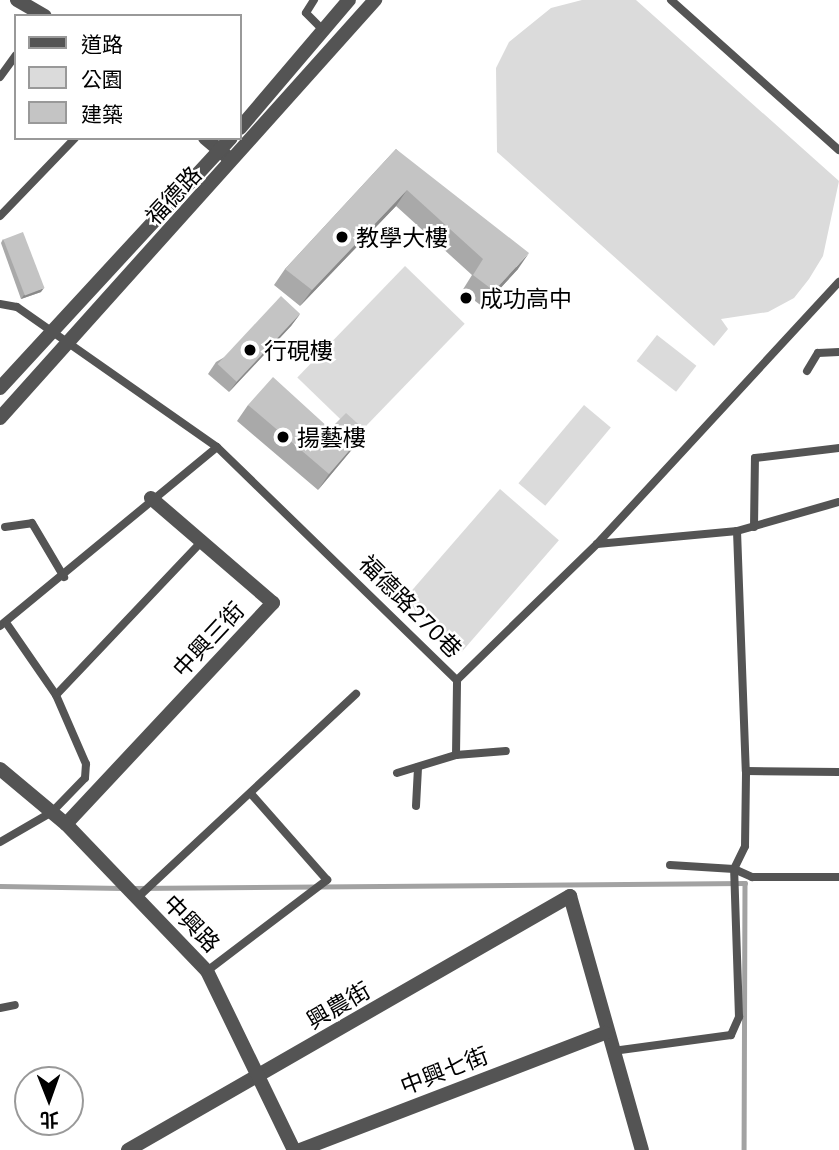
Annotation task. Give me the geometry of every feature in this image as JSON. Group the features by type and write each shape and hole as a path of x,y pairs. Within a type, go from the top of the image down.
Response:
{"street":[{"path":"17,0 42,14"},
{"path":"242,126 349,0"},
{"name":"福德路","path":"0,418 234,162 375,0"},
{"path":"207,140 234,162"},
{"name":"福德路","path":"0,388 229,140"},
{"name":"中興三街","path":"66,824 273,603 151,498"},
{"name":"中興路","path":"0,769 66,824 207,971 294,1150"},
{"name":"興農街","path":"128,1150 260,1078 570,896 605,1033"},
{"path":"605,1033 642,1150"},
{"name":"中興七街","path":"300,1150 605,1033"}],"lane":[{"path":"314,0 306,13 323,30"},
{"path":"671,0 839,150"},
{"path":"0,77 14,58"},
{"path":"0,216 73,140"},
{"name":"福德路270巷","path":"0,304 17,307 218,447 457,680 597,544 839,282"},
{"path":"807,371 818,353 839,352"},
{"path":"0,842 51,812 85,778 86,764 56,695 4,625 64,577 151,498 218,447"},
{"path":"754,527 755,458 839,448"},
{"path":"597,544 737,531 839,502"},
{"path":"5,527 32,523 64,577"},
{"path":"610,1052 731,1035 739,1017 734,869 745,846 746,771 737,531"},
{"path":"56,695 203,540"},
{"path":"456,755 457,680"},
{"path":"136,899 252,795 356,694"},
{"path":"397,773 456,755 506,751"},
{"path":"416,806 418,767"},
{"path":"746,771 839,772"},
{"path":"207,971 327,880 252,795"},
{"path":"670,865 734,869 752,877 839,877"},
{"path":"0,1008 15,1005"}],"green space":[{"path":"582,0 636,0 839,181 823,256 809,279 794,298 768,312 721,319 728,329 714,346 497,152 496,68 509,42 551,8"},
{"path":"405,266 465,324 357,435 297,377"},
{"path":"657,335 696,366 676,392 637,361"},
{"path":"584,405 611,427 545,506 518,483"},
{"path":"500,489 559,540 462,652 403,601"}],"building":[{"path":"396,149 529,253 494,291 473,275 483,259 407,190 312,290 285,269"},
{"path":"23,232 45,288 25,296 3,240"},
{"name":"行硯樓","path":"281,296 300,314 237,382 218,364"},
{"path":"273,377 330,429 346,413 366,431 329,474 248,405"}],"waterway":[{"path":"134,888 745,883 744,1150"},
{"path":"0,886 122,888"}],"place":[{"name":"教學大樓","path":"342,237"},
{"name":"成功高中","path":"466,298"},
{"name":"行硯樓","path":"250,350"},
{"name":"揚藝樓","path":"283,437"}]}
